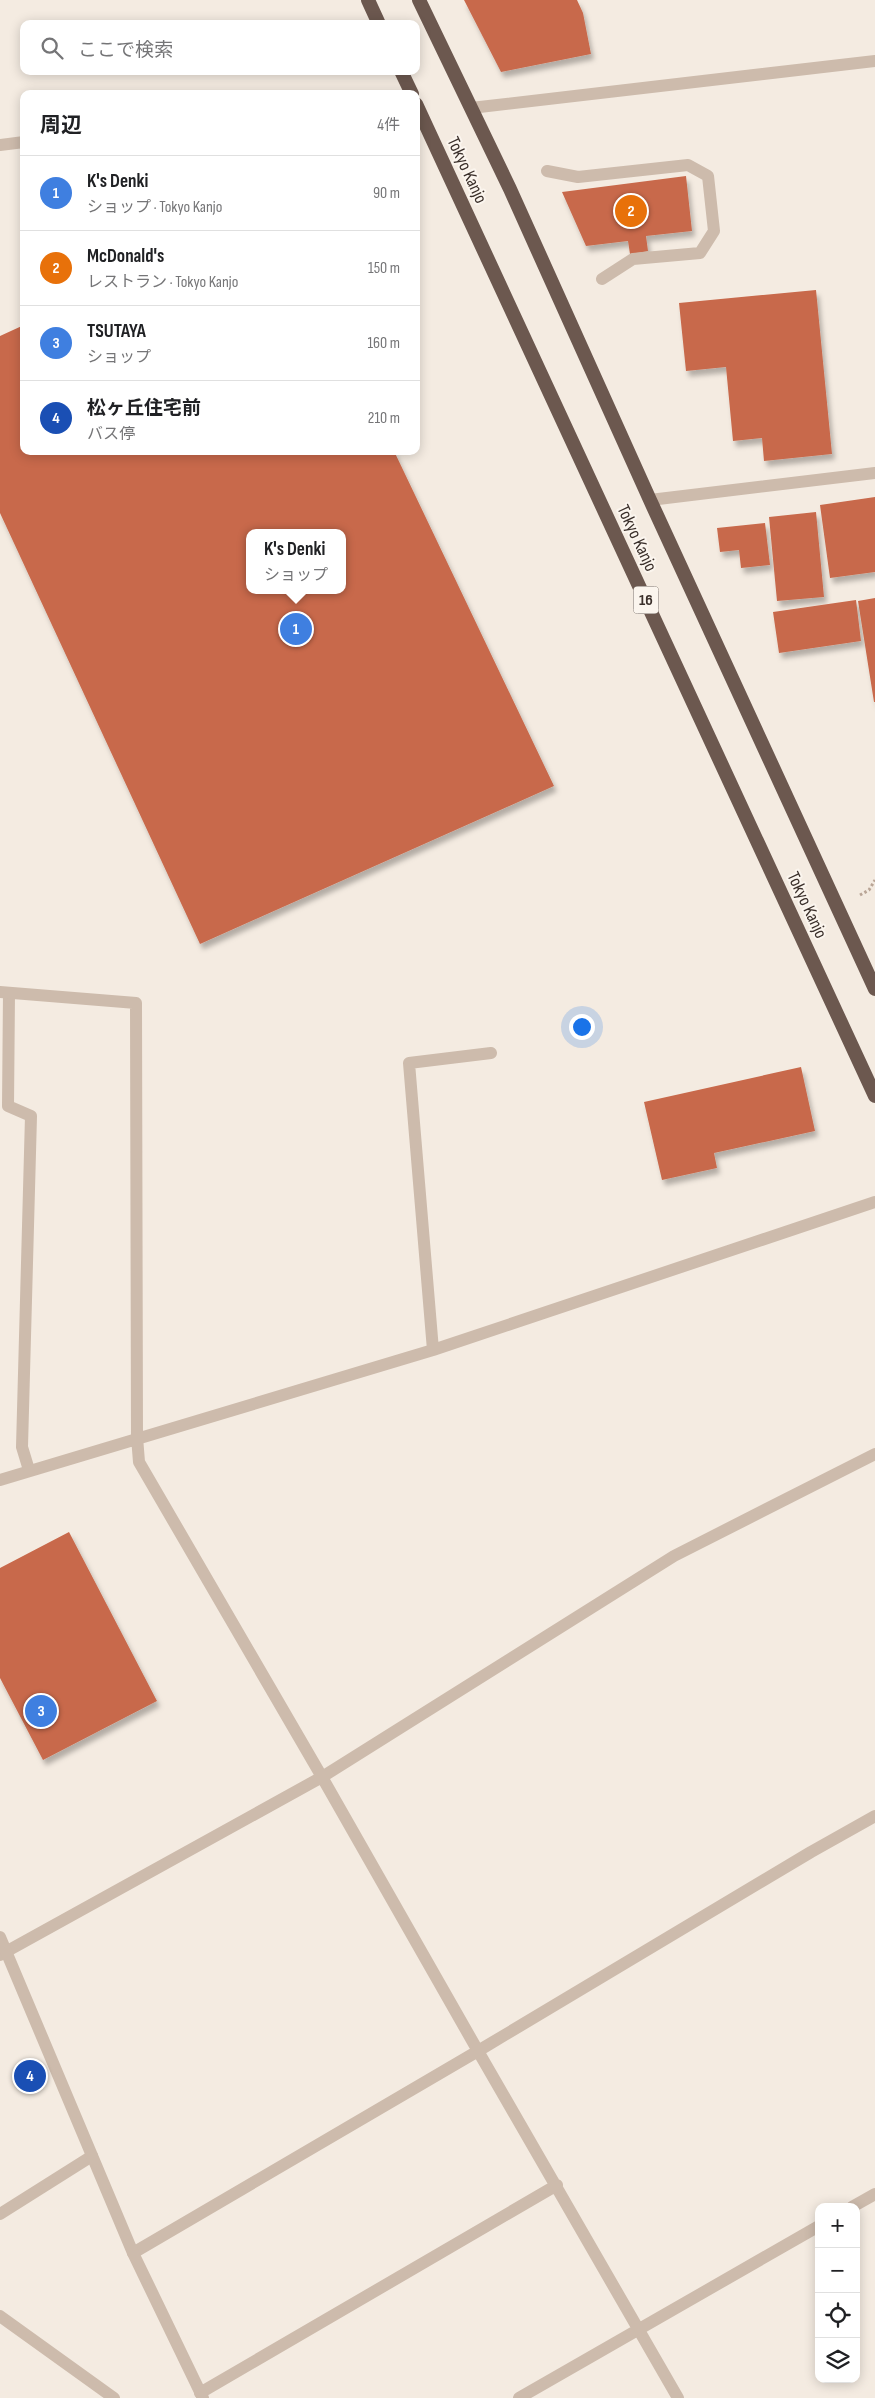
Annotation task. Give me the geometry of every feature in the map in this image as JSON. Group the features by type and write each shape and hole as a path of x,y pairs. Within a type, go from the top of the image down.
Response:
{"highway":[{"path":"368,0 377,20"},
{"name":"Tokyo Kanjo","path":"419,0 560,299 650,500 875,989"},
{"path":"403,75 410,90"},
{"name":"Tokyo Kanjo","path":"420,113 875,1096"}],"street":[{"path":"471,108 875,61"},
{"path":"0,145 20,142"},
{"path":"547,171 578,177 688,165 708,176 714,232 700,253 633,259 602,280"},
{"path":"650,500 875,473"},
{"path":"30,1470 22,1447 32,1116 8,1106 4,992 136,1003 137,1437 139,1462 678,2398"},
{"path":"433,1350 408,1063 491,1053"},
{"path":"0,1480 137,1437 433,1350 875,1202"},
{"path":"3,1954 322,1777 674,1556 875,1454"},
{"path":"133,2253 875,1816"},
{"path":"0,1937 3,1954 133,2253 201,2396 557,2185"},
{"path":"0,2214 92,2156"},
{"path":"859,2203 875,2194"},
{"path":"518,2398 815,2228"},
{"path":"0,2316 114,2398"}],"building":[{"path":"464,0 577,0 583,13 591,54 501,72"},
{"path":"686,176 692,231 646,236 648,251 630,254 628,241 586,246 562,192"},
{"path":"816,290 832,454 764,461 762,438 733,441 726,367 686,371 679,303"},
{"path":"20,327 20,455 396,455 554,786 200,944 0,513 0,336"},
{"path":"875,497 875,572 830,578 820,505"},
{"path":"816,512 824,597 777,601 769,517"},
{"path":"765,523 770,565 741,568 739,550 720,552 717,528"},
{"path":"875,598 875,702 874,702 858,601"},
{"path":"856,600 861,641 779,653 773,612"},
{"path":"801,1067 815,1131 714,1153 717,1168 662,1180 644,1102"},
{"path":"69,1532 157,1701 43,1760 0,1678 0,1568"}],"place":[{"name":"McDonald's","path":"631,211"},
{"name":"K's Denki","path":"296,629"},
{"name":"TSUTAYA","path":"41,1711"},
{"name":"松ヶ丘住宅前","path":"30,2076"}]}
